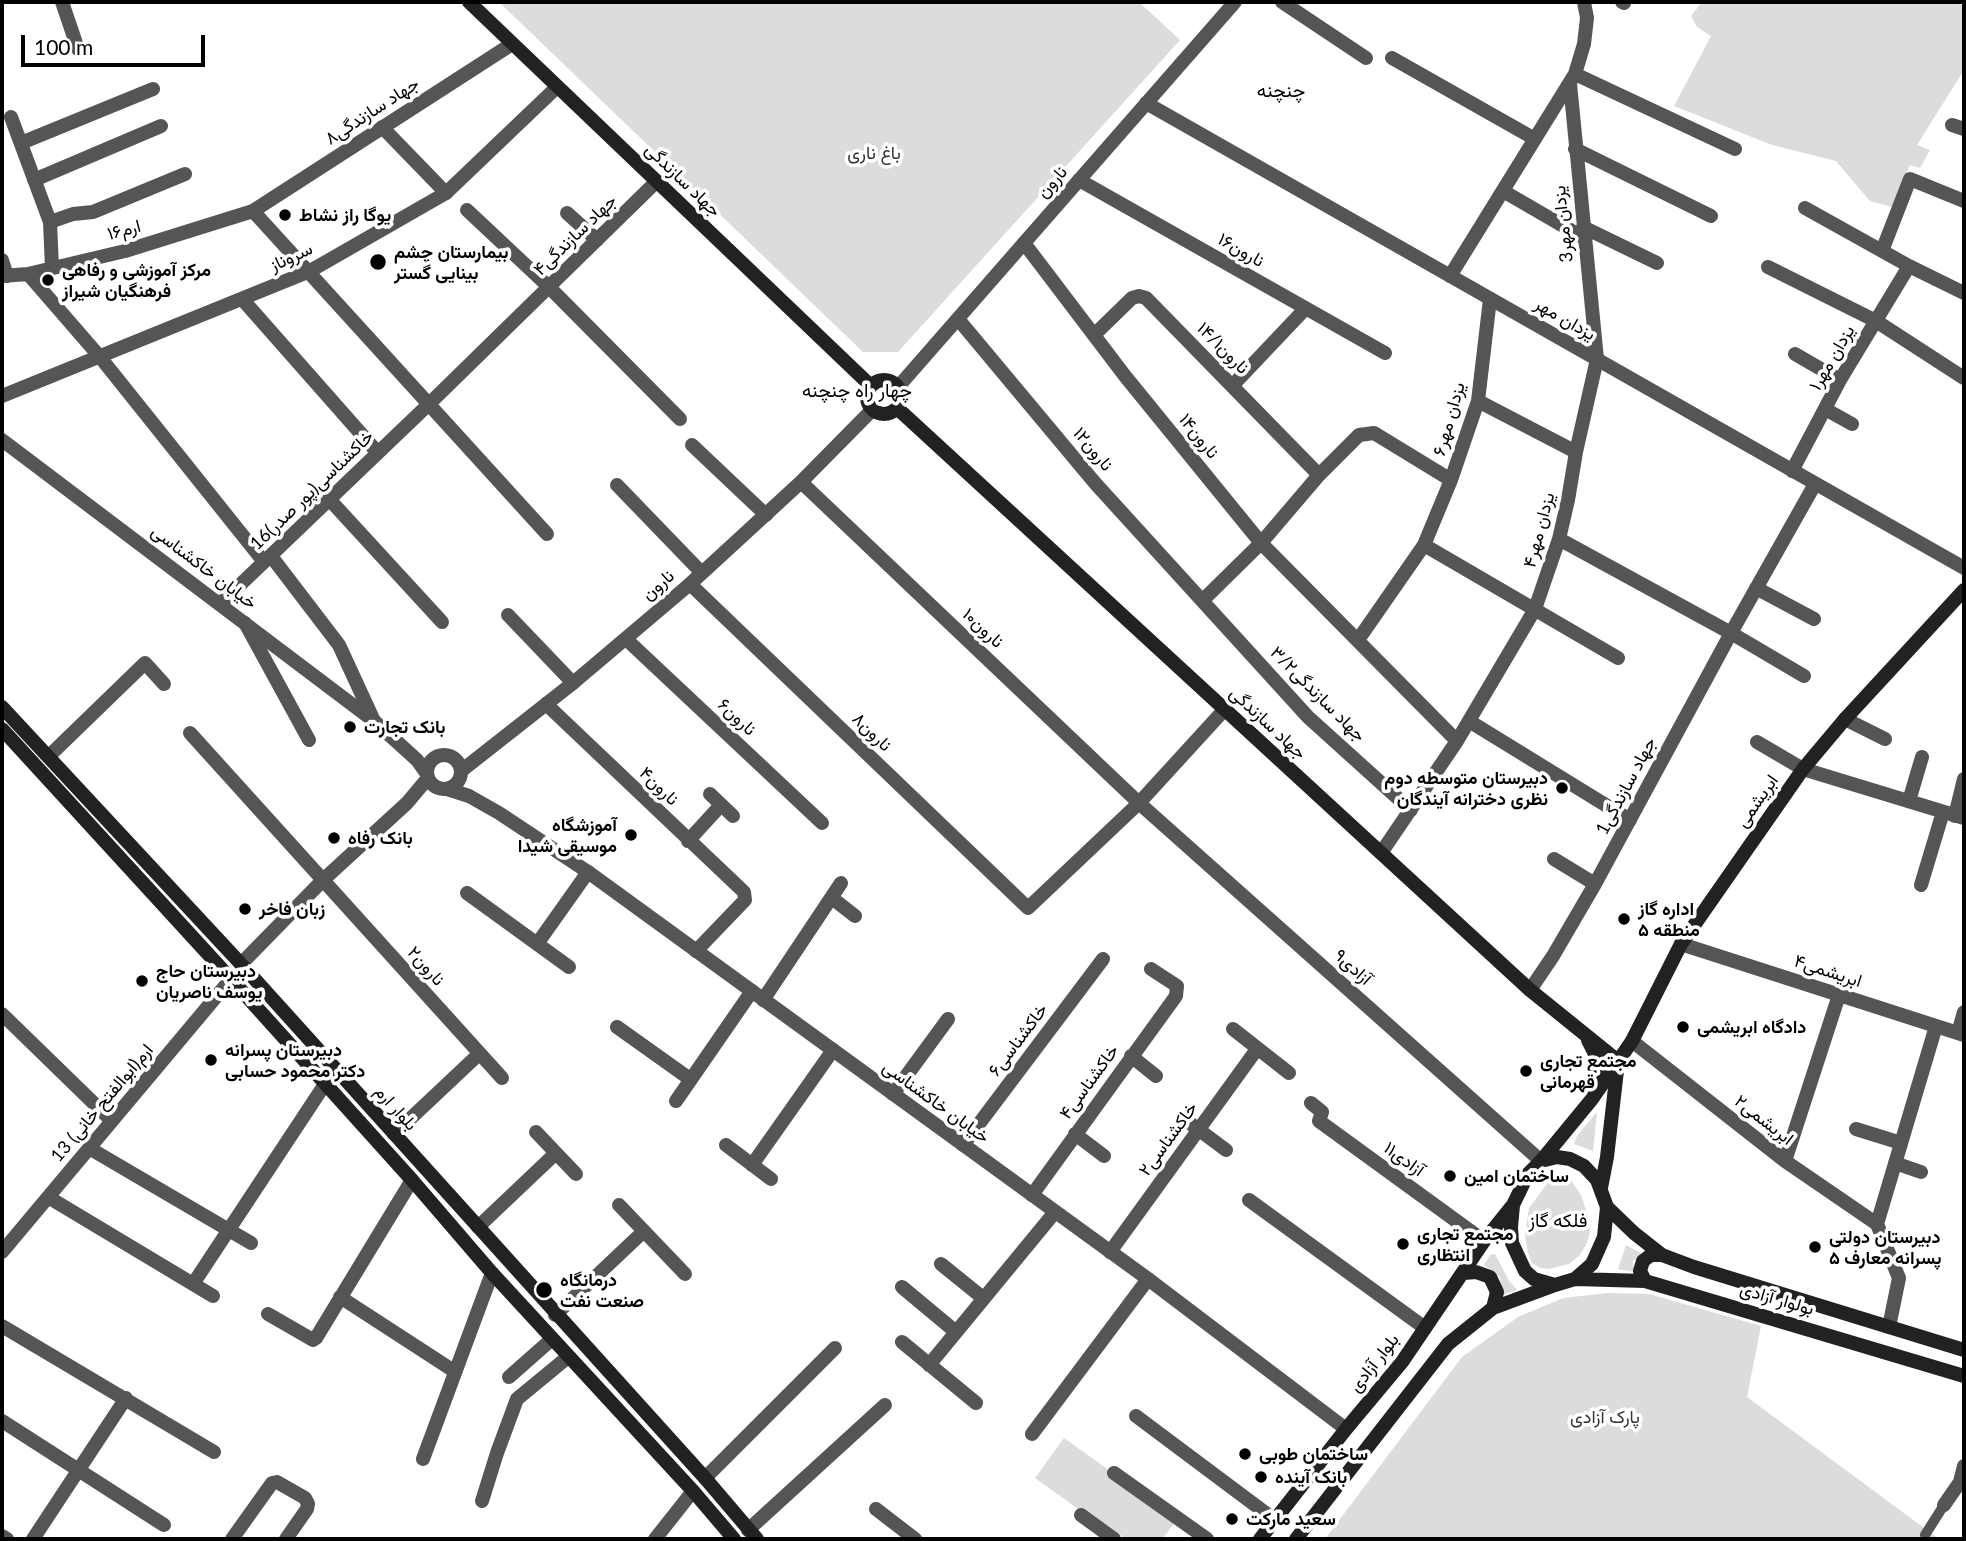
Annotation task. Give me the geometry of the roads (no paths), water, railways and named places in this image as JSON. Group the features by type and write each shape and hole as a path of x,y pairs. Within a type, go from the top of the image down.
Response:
{"main road":[{"name":"جهاد سازندگی","path":"469,2 871,386"},
{"path":"885,380 898,387 901,398 897,408 887,414 872,410 866,395 871,386 885,380"},
{"name":"جهاد سازندگی","path":"897,408 1530,990 1618,1061"},
{"name":"ابریشمی","path":"1541,1161 1592,1099 1632,1041 1681,944 1803,769 1845,719 1964,590"},
{"name":"بلوار ارم","path":"2,707 241,964 555,1315 705,1478 753,1535"},
{"name":"بلوار ارم","path":"2,729 326,1084 492,1273 734,1539"},
{"path":"1586,1036 1593,1048 1597,1069 1592,1099"},
{"path":"1601,1188 1618,1061"},
{"path":"1296,1539 1448,1343 1493,1308 1575,1279 1592,1264 1607,1225 1607,1207 1601,1188 1584,1167 1570,1159 1557,1157 1541,1161 1528,1174 1513,1205 1512,1243 1525,1271 1534,1279 1555,1285"},
{"path":"416,1185 435,1179"},
{"name":"بلوار آزادی","path":"1260,1539 1402,1362 1484,1241 1513,1205"},
{"name":"بولوار آزادی","path":"1607,1207 1662,1255 1964,1350"},
{"path":"1644,1281 1640,1271 1643,1261 1651,1255 1662,1255"},
{"path":"1464,1273 1476,1272 1490,1277 1497,1292 1493,1308"},
{"name":"بولوار آزادی","path":"1575,1279 1644,1281 1964,1376"}],"street":[{"path":"62,2 78,50"},
{"name":"نارون","path":"898,387 1235,2"},
{"path":"1282,2 1366,58"},
{"path":"1450,276 1573,79 1584,44 1587,18 1584,2"},
{"name":"جهاد سازندگی۸","path":"253,211 512,44"},
{"path":"1392,58 1535,139"},
{"path":"1573,79 1735,149"},
{"name":"3یزدان مهر","path":"1573,79 1575,149 1597,359"},
{"name":"سروناز","path":"4,391 100,357 310,271 446,193 557,87"},
{"path":"21,142 153,89"},
{"name":"یزدان مهر","path":"1146,103 1964,568"},
{"path":"11,117 50,222 52,268"},
{"path":"34,180 161,126"},
{"path":"382,127 446,193"},
{"path":"1575,149 1711,216"},
{"path":"50,222 73,214 93,212 185,174"},
{"path":"1882,251 1910,179 1964,201"},
{"name":"نارون۱۶","path":"1079,180 1385,353"},
{"name":"جهاد سازندگی۴","path":"430,403 656,182"},
{"path":"1503,191 1583,233 1657,263"},
{"path":"1805,208 1909,266 1964,293"},
{"path":"467,210 549,286 680,419"},
{"path":"253,211 547,534"},
{"name":"ارم۱۶","path":"5,276 28,274 125,251 253,211"},
{"path":"567,214 597,240"},
{"name":"نارون۱۴","path":"1024,243 1133,386 1261,543 1457,741"},
{"path":"2,260 5,276"},
{"name":"یزدان مهر۱","path":"1792,471 1840,380 1909,266"},
{"path":"1768,267 1876,321 1959,376"},
{"path":"28,274 339,645 378,724"},
{"name":"۱۴/۱نارون","path":"1094,335 1132,298 1146,298 1319,475"},
{"name":"یزدان مهر۶","path":"1358,640 1424,545 1451,480 1478,401 1490,299"},
{"path":"243,300 378,453"},
{"path":"1233,385 1305,309"},
{"name":"نارون۱۲","path":"958,319 1096,482 1203,600"},
{"path":"1795,354 1840,380"},
{"name":"یزدان مهر۴","path":"1381,853 1457,741 1535,609 1559,539 1597,359"},
{"path":"1478,401 1576,452"},
{"name":"16خاکشناسی(پور صدر)","path":"220,604 430,403"},
{"path":"1825,409 1852,424"},
{"name":"نارون","path":"461,774 690,584 801,482 872,410"},
{"path":"1203,600 1261,543 1319,475 1365,432 1374,433 1451,480"},
{"name":"خیابان خاکشناسی","path":"2,440 407,745 428,755 445,757"},
{"path":"692,445 766,515"},
{"name":"نارون۱۰","path":"801,482 1139,803"},
{"name":"1جهاد سازندگی","path":"1530,990 1595,884 1815,484"},
{"path":"617,485 701,572"},
{"path":"330,499 442,622"},
{"path":"1559,539 1804,676"},
{"path":"1424,545 1618,658"},
{"name":"نارون۸","path":"690,584 1028,908 1139,803"},
{"path":"1756,588 1814,619"},
{"name":"۳/۲جهاد سازندگی","path":"1203,600 1308,717 1411,810"},
{"path":"508,615 573,683"},
{"path":"244,622 309,740"},
{"name":"نارون۶","path":"626,639 822,823"},
{"path":"48,756 145,663 164,684"},
{"name":"نارون۴","path":"546,704 744,892 746,900 696,951"},
{"path":"1139,803 1225,709"},
{"path":"1845,719 1885,739"},
{"path":"1469,721 1630,820"},
{"name":"خیابان خاکشناسی","path":"378,724 417,760 435,782 469,796 499,813 588,872 1148,1279 1346,1429"},
{"name":"نارون۲","path":"191,733 502,1078"},
{"path":"1757,742 1803,769 1954,815"},
{"name":"نارون","path":"445,757 470,757 490,749"},
{"path":"241,964 323,880 407,803 435,782 457,784 461,774 459,763 445,757 431,762 435,782"},
{"path":"1909,801 1922,757"},
{"name":"خیابان خاکشناسی","path":"461,774 499,813"},
{"path":"1921,885 1954,815 1964,779"},
{"path":"710,794 733,816"},
{"name":"آزادی۹","path":"1139,803 1541,1161"},
{"path":"688,841 722,805"},
{"path":"1554,859 1595,884"},
{"path":"537,944 588,872"},
{"path":"676,1101 690,1079 757,996 841,883"},
{"path":"467,893 569,967"},
{"path":"832,898 855,916"},
{"name":"ابریشمی۴","path":"1681,944 1961,1034"},
{"name":"خاکشناسی۶","path":"963,1144 1103,959"},
{"name":"خاکشناسی۴","path":"1032,1195 1176,996 1177,986 1151,969"},
{"name":"13 ارم(ابوالفتح خانی)","path":"3,1249 231,979"},
{"path":"1785,1161 1839,995"},
{"path":"1961,1034 1964,1012"},
{"path":"2,1014 112,1121"},
{"path":"893,1094 948,1019"},
{"path":"1889,1326 1899,1278 1877,1224 1936,1026"},
{"path":"617,1027 690,1079"},
{"path":"1233,1029 1289,1073"},
{"name":"ابریشمی۲","path":"1632,1041 1785,1161 1877,1224"},
{"name":"خاکشناسی۲","path":"1110,1252 1257,1049"},
{"path":"752,1165 833,1051"},
{"path":"394,1134 479,1054"},
{"path":"1131,1056 1156,1076"},
{"path":"193,1284 326,1084"},
{"name":"آزادی۱۱","path":"1311,1103 1322,1112 1319,1121 1484,1241"},
{"path":"1183,1118 1226,1150"},
{"path":"1856,1129 1901,1143"},
{"path":"536,1132 576,1174"},
{"path":"1075,1134 1104,1156"},
{"path":"726,1145 771,1179"},
{"path":"89,1148 251,1243"},
{"path":"478,1227 556,1153"},
{"path":"1895,1163 1921,1172"},
{"path":"268,1314 313,1340 316,1338 340,1297 416,1185"},
{"path":"48,1197 213,1296"},
{"path":"1249,1200 1425,1328"},
{"path":"619,1205 685,1274"},
{"path":"929,1365 1055,1212"},
{"path":"555,1315 644,1231"},
{"path":"941,1264 984,1298"},
{"path":"423,1459 492,1273"},
{"path":"1031,1434 1148,1279"},
{"path":"902,1287 956,1332"},
{"path":"340,1297 454,1370"},
{"path":"2,1326 214,1452"},
{"path":"509,1377 552,1339"},
{"path":"902,1342 976,1403"},
{"path":"705,1478 835,1348"},
{"path":"482,1501 517,1399 568,1357"},
{"path":"33,1539 126,1398"},
{"path":"753,1535 885,1405"},
{"path":"1136,1416 1275,1520"},
{"path":"2,1421 164,1525"},
{"path":"1925,1535 1960,1482 1964,1466"},
{"path":"1114,1472 1207,1539"},
{"path":"232,1539 271,1483 277,1482 305,1498 308,1504 286,1539"},
{"path":"656,1539 693,1491"},
{"path":"876,1509 915,1539"},
{"path":"1081,1515 1114,1539"},
{"path":"2,1536 7,1539"}],"place":[{"name":"یوگا راز نشاط","path":"285,215"},
{"name":"بیمارستان چشم بینایی گستر","path":"378,262"},
{"name":"مرکز آموزشی و رفاهی فرهنگیان شیراز","path":"48,280"},
{"name":"بانک تجارت","path":"350,727"},
{"name":"دبیرستان متوسطه دوم نظری دخترانه آیندگان","path":"1562,788"},
{"name":"آموزشگاه موسیقی شیدا","path":"631,835"},
{"name":"بانک رفاه","path":"334,838"},
{"name":"زبان فاخر","path":"245,909"},
{"name":"اداره گاز منطقه ۵","path":"1624,919"},
{"name":"دبیرستان حاج یوسف ناصریان","path":"142,981"},
{"name":"دادگاه ابریشمی","path":"1683,1027"},
{"name":"دبیرستان پسرانه دکتر محمود حسابی","path":"211,1060"},
{"name":"مجتمع تجاری قهرمانی","path":"1526,1071"},
{"name":"ساختمان امین","path":"1450,1176"},
{"name":"مجتمع تجاری انتظاری","path":"1403,1244"},
{"name":"دبیرستان دولتی پسرانه معارف ۵","path":"1815,1247"},
{"name":"درمانگاه صنعت نفت","path":"544,1290"},
{"name":"ساختمان طوبی","path":"1245,1454"},
{"name":"بانک آینده","path":"1261,1477"},
{"name":"سعید مارکت","path":"1232,1519"}],"district":[{"name":"چنچنه","path":"1281,91"},
{"name":"چهار راه چنچنه","path":"857,391"},
{"name":"فلکه گاز","path":"1558,1221"}],"park label":[{"name":"باغ ناری","path":"874,153"},
{"name":"پارک آزادی","path":"1605,1417"}]}
